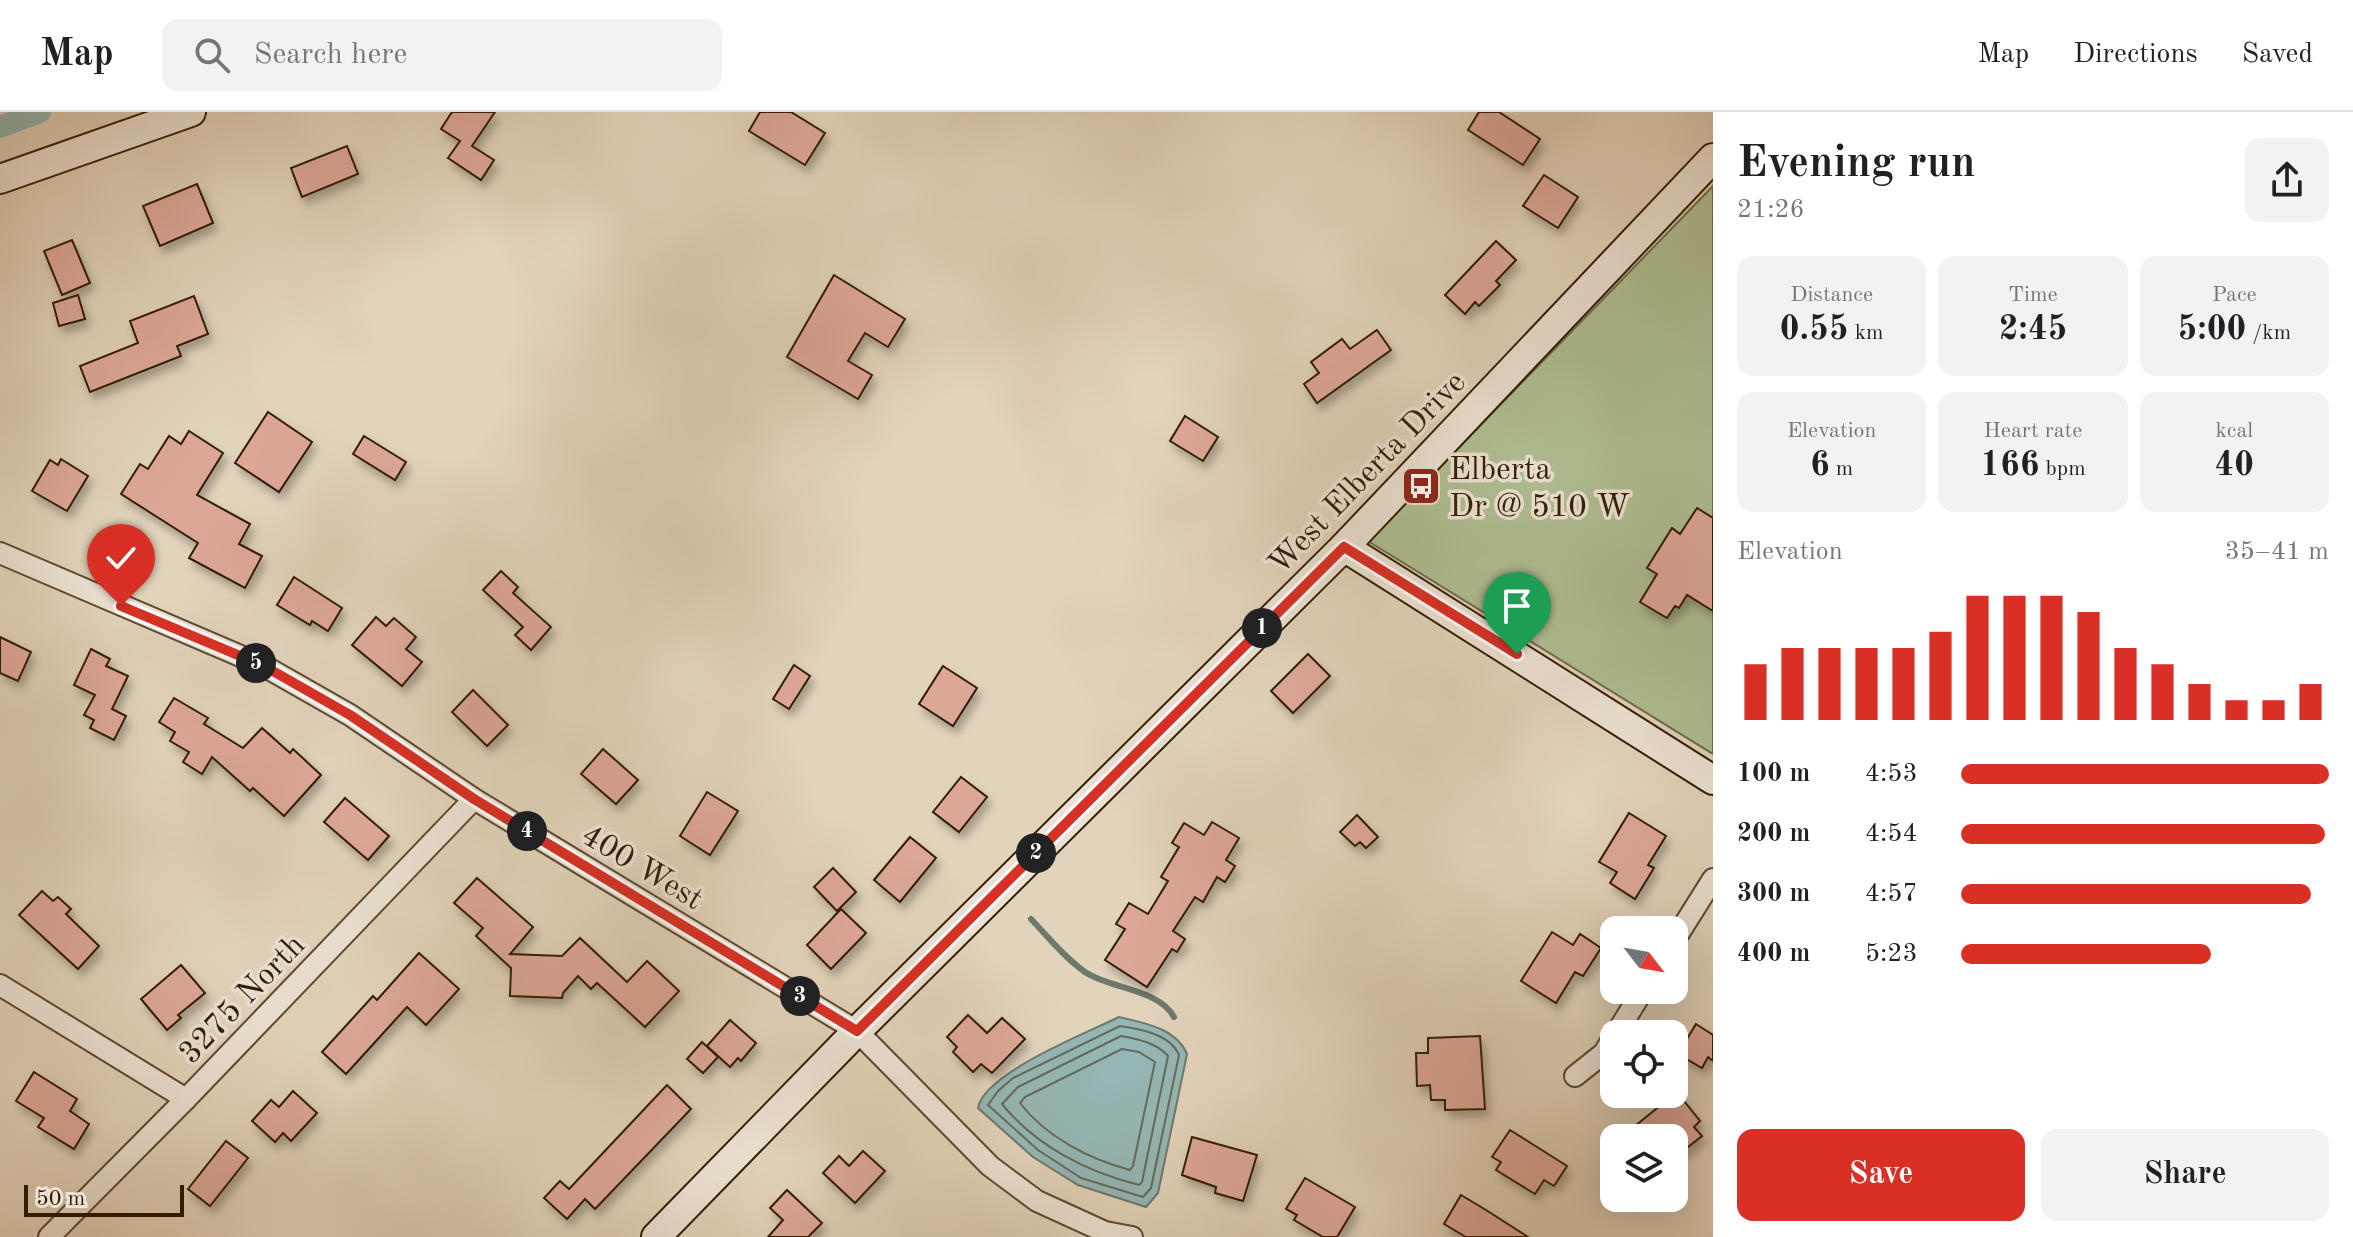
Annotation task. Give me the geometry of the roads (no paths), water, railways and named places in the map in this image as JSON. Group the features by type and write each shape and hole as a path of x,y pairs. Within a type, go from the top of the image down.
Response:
{"main road":[{"path":"0,179 191,112"},
{"name":"West Elberta Drive","path":"656,1237 857,1031 1344,547 1713,158"},
{"path":"1344,547 1713,780"}],"street":[{"name":"400 West","path":"0,553 264,666 350,715 474,799 857,1031 990,1166 1037,1201 1104,1234 1132,1237"},
{"name":"3275 North","path":"49,1237 474,799"},
{"path":"1688,919 1713,879"},
{"path":"0,985 186,1099"},
{"path":"1575,1076 1600,1056"}],"water":[{"path":"1119,1017 1167,1032 1187,1054 1158,1193 1146,1207 1078,1185 1033,1157 978,1108 984,1095 1017,1068"}],"waterway":[{"path":"0,127 40,112"},
{"path":"1031,919 1085,972 1146,995 1167,1008 1174,1017"}],"place":[{"name":"Elberta Dr @ 510 W","path":"1421,486"}]}
